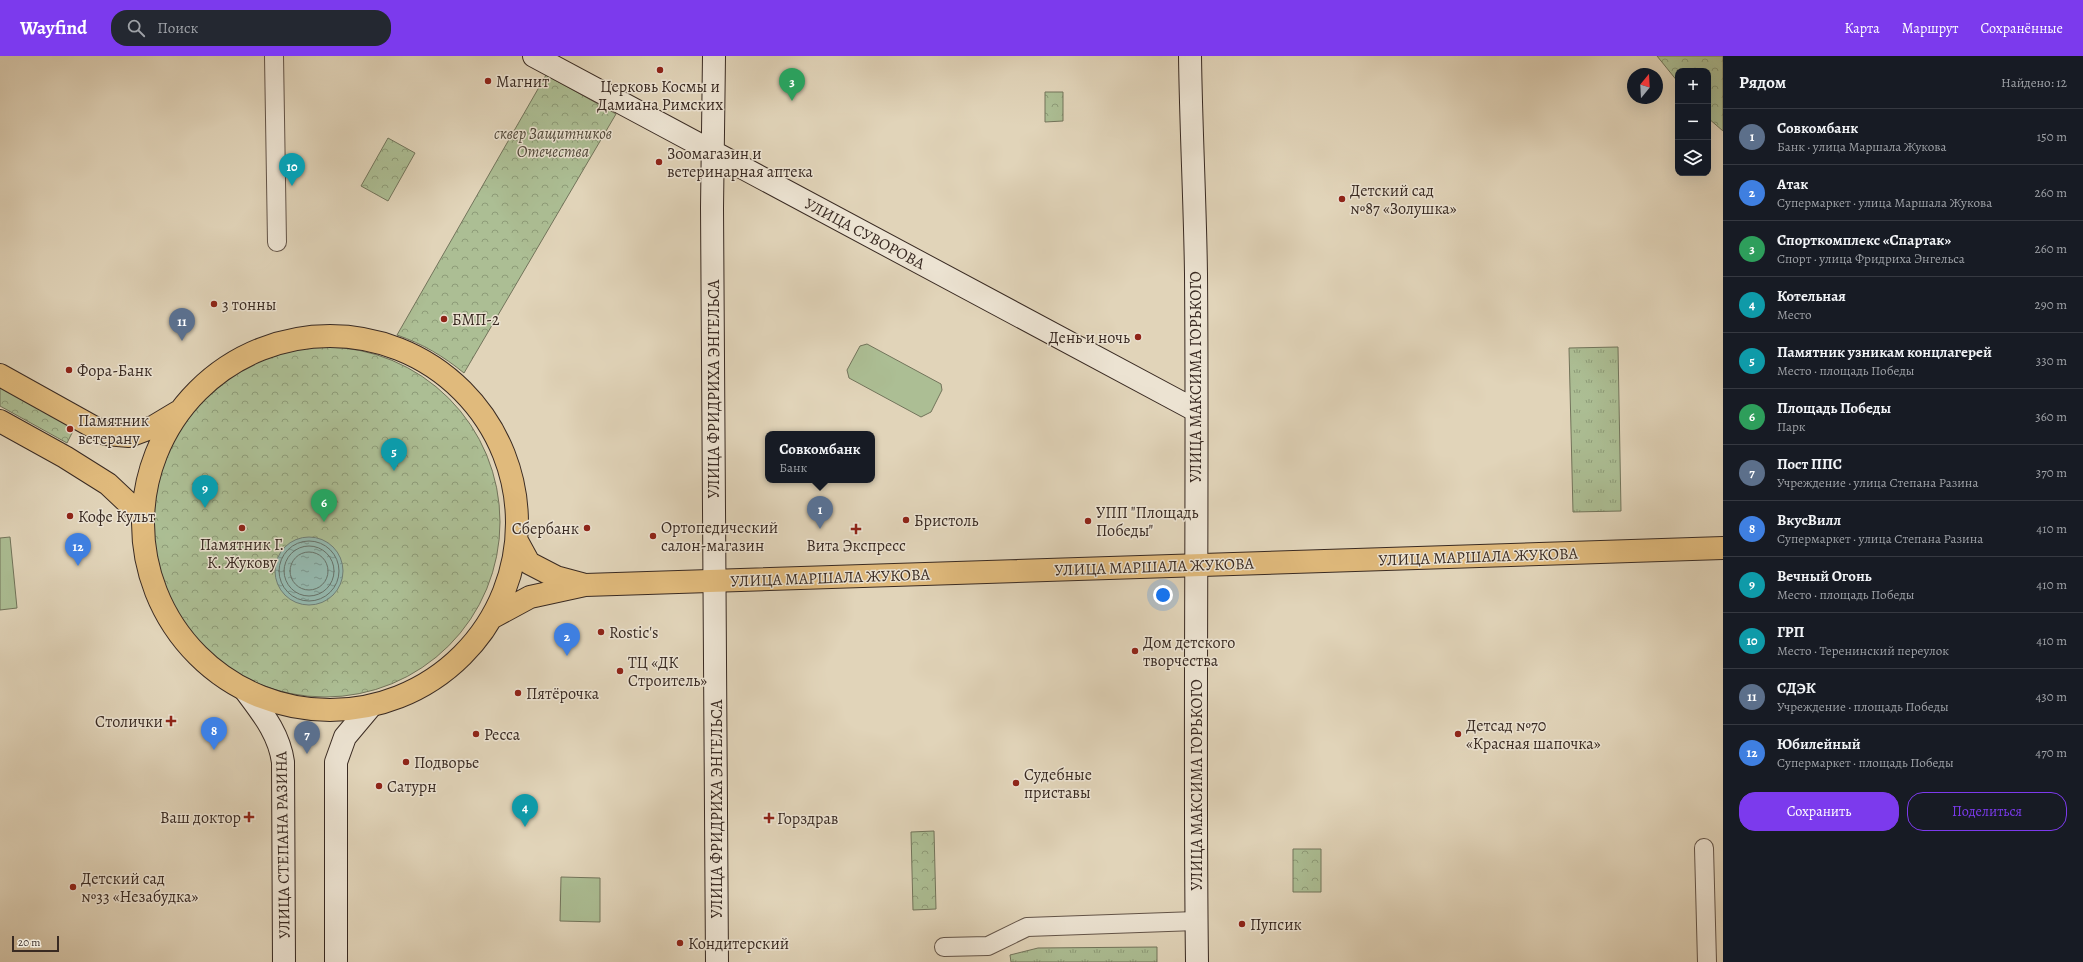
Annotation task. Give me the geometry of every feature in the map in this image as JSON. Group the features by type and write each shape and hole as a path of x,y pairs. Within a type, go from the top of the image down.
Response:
{"main road":[{"path":"345,336 376,342 405,351 453,381 471,399 486,419 502,447 512,477 518,509 517,541 493,617 479,638 457,662 431,682 402,696 371,706 350,710 308,710 276,703 245,690 210,666 190,647 169,618 154,586 145,552 143,517 148,479 161,443 180,410 202,387 226,367 254,352 283,342 314,337 345,336"},
{"path":"0,375 106,434 129,436 153,427 180,410"},
{"path":"0,421 65,457 108,484 143,517"},
{"path":"517,541 529,563 556,577 585,585"},
{"name":"УЛИЦА МАРШАЛА ЖУКОВА","path":"585,585 1104,567 1195,567 1723,548"},
{"path":"493,617 530,597 585,585"}],"street":[{"path":"274,56 277,242"},
{"name":"УЛИЦА СУВОРОВА","path":"534,56 1195,410"},
{"name":"УЛИЦА ФРИДРИХА ЭНГЕЛЬСА","path":"714,56 712,151 712,412 715,581 716,962"},
{"name":"УЛИЦА МАКСИМА ГОРЬКОГО","path":"1190,56 1190,119 1196,273 1195,567 1197,962"},
{"name":"УЛИЦА СТЕПАНА РАЗИНА","path":"245,690 273,729 281,746 283,762 284,962"},
{"path":"336,962 336,762 345,737 371,706"},
{"path":"1704,848 1708,962"},
{"path":"944,947 988,946 1027,927 1196,921"}],"green space":[{"path":"1657,56 1723,56 1723,131 1711,121 1711,68 1675,68 1675,78"},
{"name":"сквер Защитников Отечества","path":"546,75 616,114 464,373 432,351 397,335"},
{"path":"1045,92 1063,92 1063,121 1045,122"},
{"path":"388,138 415,153 388,201 361,186"},
{"path":"867,344 941,384 942,390 931,412 921,417 849,378 847,370 860,346"},
{"path":"325,347 342,348 376,355 407,368 436,387 460,411 479,440 492,471 499,505 499,539 492,573 479,604 460,633 436,657 407,676 376,689 342,696 325,697 308,696 274,689 243,676 214,657 190,633 171,604 158,573 151,539 150,522 151,505 158,471 171,440 190,411 214,387 243,368 274,355 308,348"},
{"path":"1618,347 1621,511 1573,512 1569,348"},
{"path":"0,385 75,427 67,443 0,406"},
{"path":"10,537 17,608 0,610 0,538"},
{"path":"934,831 936,909 913,910 911,832"},
{"path":"1293,849 1321,849 1321,892 1293,892"},
{"path":"561,877 600,878 600,922 560,921"},
{"path":"1157,947 1157,962 1011,962 1010,955 1038,948"}],"water":[{"path":"302,537 316,537 328,543 337,552 343,564 341,584 333,595 322,603 316,605 302,605 296,603 285,595 277,584 275,578 275,564 277,558 285,547 296,539"}],"place":[{"name":"Церковь Космы и Дамиана Римских","path":"660,70"},
{"name":"Магнит","path":"488,81"},
{"name":"Спорткомплекс «Спартак»","path":"792,101"},
{"name":"Зоомагазин и ветеринарная аптека","path":"659,162"},
{"name":"ГРП","path":"292,186"},
{"name":"Детский сад №87 «Золушка»","path":"1342,199"},
{"name":"3 тонны","path":"214,304"},
{"name":"БМП-2","path":"444,319"},
{"name":"День и ночь","path":"1138,337"},
{"name":"СДЭК","path":"182,341"},
{"name":"Фора-Банк","path":"69,370"},
{"name":"Памятник ветерану","path":"70,429"},
{"name":"Памятник узникам концлагерей","path":"394,471"},
{"name":"Вечный Огонь","path":"205,508"},
{"name":"Кофе Культ","path":"70,516"},
{"name":"Бристоль","path":"906,520"},
{"name":"УПП \"Площадь Победы\"","path":"1088,521"},
{"name":"Площадь Победы","path":"324,522"},
{"name":"Памятник Г. К. Жукову","path":"242,528"},
{"name":"Сбербанк","path":"587,528"},
{"name":"Совкомбанк","path":"820,529"},
{"name":"Вита Экспресс","path":"856,529"},
{"name":"Ортопедический салон-магазин","path":"653,536"},
{"name":"Юбилейный","path":"78,566"},
{"name":"Rostic's","path":"601,632"},
{"name":"Дом детского творчества","path":"1135,651"},
{"name":"Атак","path":"567,656"},
{"name":"ТЦ «ДК Строитель»","path":"620,671"},
{"name":"Пятёрочка","path":"518,693"},
{"name":"Столички","path":"171,721"},
{"name":"Ресса","path":"476,734"},
{"name":"Детсад №70 «Красная шапочка»","path":"1458,734"},
{"name":"ВкусВилл","path":"214,750"},
{"name":"Пост ППС","path":"307,754"},
{"name":"Подворье","path":"406,762"},
{"name":"Судебные приставы","path":"1016,783"},
{"name":"Сатурн","path":"379,786"},
{"name":"Ваш доктор","path":"249,817"},
{"name":"Горздрав","path":"769,818"},
{"name":"Котельная","path":"525,827"},
{"name":"Детский сад №33 «Незабудка»","path":"73,887"},
{"name":"Пупсик","path":"1242,924"},
{"name":"Кондитерский","path":"680,943"}]}
